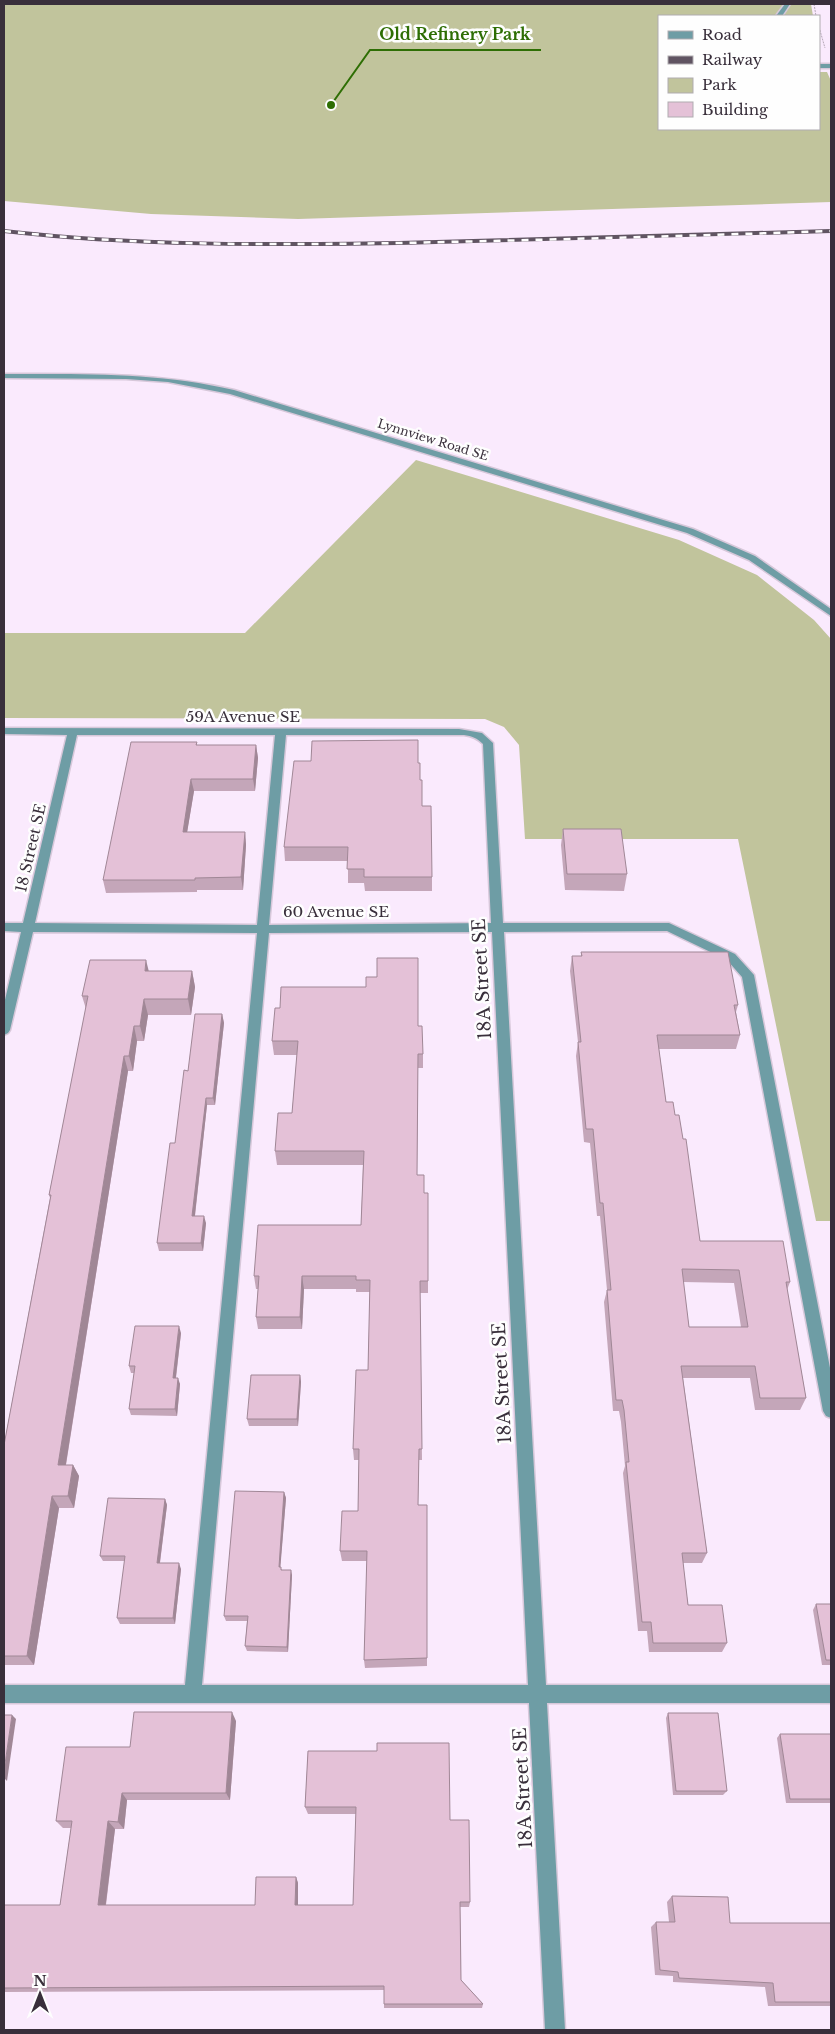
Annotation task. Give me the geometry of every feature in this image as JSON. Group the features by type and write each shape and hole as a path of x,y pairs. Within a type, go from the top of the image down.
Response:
{"street":[{"path":"780,15 787,4"},
{"name":"Lynnview Road SE","path":"4,376 126,377 168,380 231,392 690,531 752,558 831,613"},
{"name":"59A Avenue SE","path":"4,731 459,732 482,736"},
{"name":"18 Street SE","path":"4,1030 73,731"},
{"path":"193,1693 281,732"},
{"name":"18A Street SE","path":"482,736 488,743 489,750 536,1693 555,2030"},
{"name":"60 Avenue SE","path":"4,927 263,929 669,927 731,957 748,975 831,1411"},
{"path":"4,1694 831,1694"}],"green space":[{"path":"4,4 811,4 813,15 658,15 658,130 820,130 820,72 827,72 831,81 831,202 298,219 151,214 4,201"},
{"path":"416,460 679,540 757,575 814,620 831,639 831,1221 816,1221 738,839 525,839 519,745 504,727 485,719 4,718 4,633 245,633"}],"building":[{"path":"418,740 418,763 420,763 420,780 422,780 422,806 431,806 432,877 364,877 364,869 347,869 348,847 284,847 294,761 311,761 312,741"},
{"path":"131,742 197,742 196,745 256,745 253,779 191,779 183,832 245,832 241,877 195,878 195,880 103,880"},
{"path":"563,829 621,829 627,874 567,874"},
{"path":"581,952 728,952 738,1005 734,1005 740,1035 657,1035 666,1102 673,1102 675,1115 679,1115 683,1139 686,1139 700,1241 783,1241 790,1282 786,1282 806,1398 760,1398 755,1366 681,1366 707,1553 682,1553 688,1605 722,1605 727,1643 653,1643 651,1622 642,1622 626,1462 629,1462 624,1410 622,1400 616,1400 607,1290 611,1290 603,1203 600,1203 593,1129 586,1129 578,1042 581,1042 572,956 582,956","holes":["682,1269 739,1270 748,1327 689,1327"]},
{"path":"377,958 418,958 418,1026 422,1026 423,1054 418,1054 417,1175 424,1175 424,1193 428,1193 428,1281 420,1281 422,1449 419,1449 418,1505 427,1505 427,1658 364,1660 367,1551 340,1551 342,1511 358,1511 359,1449 353,1449 356,1370 368,1370 370,1280 356,1280 356,1276 302,1276 300,1317 256,1317 259,1276 254,1276 258,1225 361,1225 364,1151 275,1151 278,1113 292,1113 298,1041 272,1041 275,1008 280,1008 281,987 366,987 366,977 377,977"},
{"path":"90,960 146,960 145,971 192,971 188,999 144,999 140,1026 134,1026 129,1056 124,1056 58,1465 73,1465 68,1496 52,1496 27,1656 4,1656 4,1445 51,1195 49,1195 88,996 82,996"},
{"path":"195,1014 222,1014 213,1098 206,1098 192,1216 204,1216 201,1243 157,1243 170,1143 175,1143 184,1070 188,1071"},
{"path":"135,1326 179,1326 173,1378 178,1378 175,1409 129,1409 135,1366 129,1366"},
{"path":"251,1375 300,1375 297,1419 247,1419"},
{"path":"235,1491 284,1492 279,1567 281,1567 281,1570 291,1570 287,1647 245,1646 248,1616 224,1616"},
{"path":"108,1498 165,1499 157,1563 179,1563 173,1618 117,1618 125,1556 100,1556"},
{"path":"816,1604 831,1604 831,1660 826,1660"},
{"path":"134,1712 232,1712 226,1793 122,1793 118,1822 108,1821 98,1905 255,1905 256,1877 296,1877 295,1905 353,1905 356,1807 305,1807 308,1751 377,1751 377,1743 449,1743 450,1820 469,1820 470,1902 460,1902 461,1980 483,2004 384,2004 384,1986 4,1988 4,1905 60,1905 72,1821 56,1821 66,1747 130,1747"},
{"path":"668,1713 718,1713 727,1791 676,1791"},
{"path":"4,1715 12,1715 4,1771"},
{"path":"780,1734 831,1734 831,1799 790,1799"},
{"path":"672,1896 728,1897 730,1923 831,1923 831,2002 775,2002 773,1983 679,1978 678,1972 660,1970 656,1922 675,1922"}],"railway":[{"path":"4,231 152,242 300,244 507,241 831,231"}],"place":[{"name":"Old Refinery Park","path":"331,105"}]}
